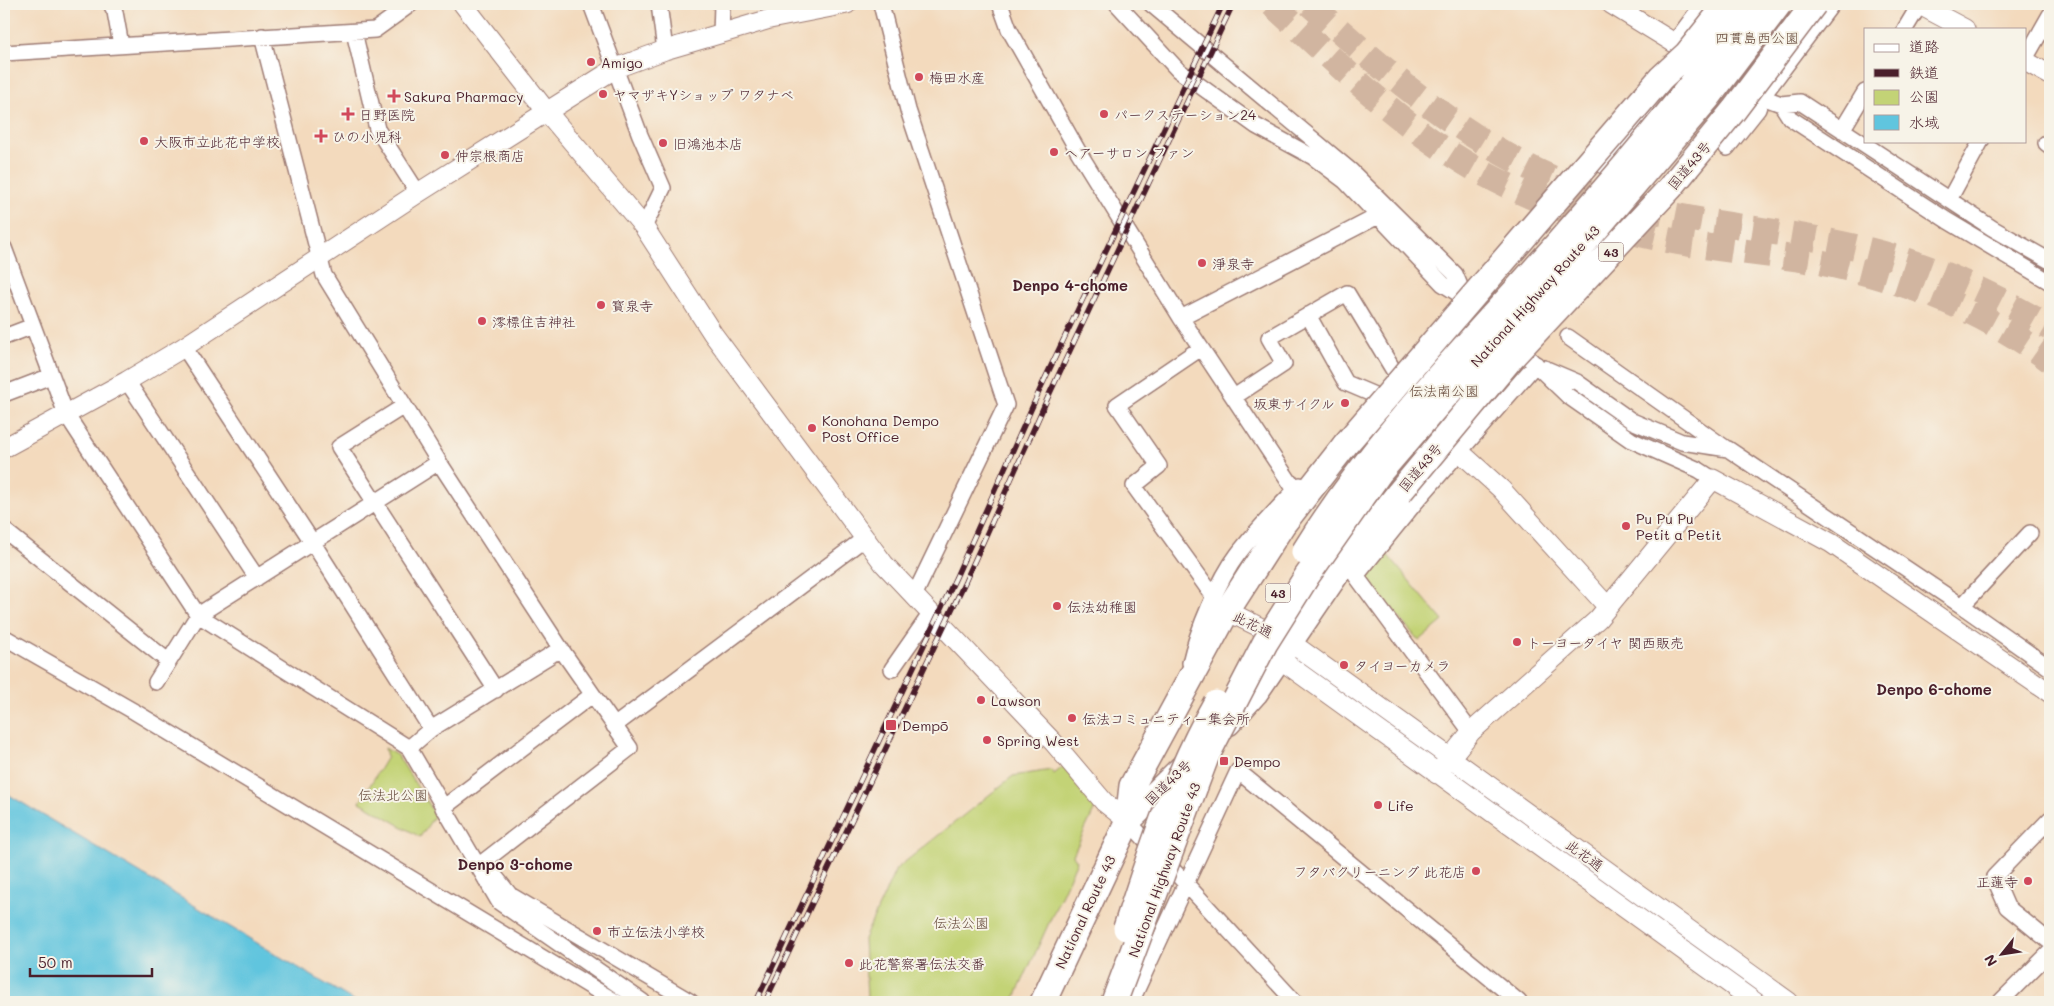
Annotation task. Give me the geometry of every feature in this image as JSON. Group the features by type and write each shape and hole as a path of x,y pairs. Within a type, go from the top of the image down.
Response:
{"highway":[{"name":"43","path":"1680,48 1727,4"},
{"name":"National Highway Route 43","path":"1114,1002 1206,757 1270,634 1307,576 1380,472 1566,249 1622,170 1754,4"},
{"name":"National Highway Route 43","path":"1097,1002 1122,940 1159,827 1198,733 1287,579 1325,518 1368,460 1424,393 1566,249 1707,99 1779,4"},
{"name":"43","path":"1566,249 1685,147 1720,106 1798,4"},
{"name":"国道43号","path":"1128,821 1239,712 1284,651 1341,567 1399,493 1512,357 1670,188 1734,110 1814,4"},
{"path":"1566,249 1609,164 1671,85 1680,48"},
{"name":"国道43号","path":"1128,821 1132,786 1184,691 1220,604 1345,445 1661,78 1680,48"},
{"name":"National Route 43","path":"1043,1002 1128,821"}],"street":[{"path":"111,4 115,12 121,45"},
{"path":"4,53 375,30 411,4"},
{"path":"463,4 547,112 644,227 713,334 864,538 914,596 1054,743 1104,802 1128,821 1186,881 1295,1002"},
{"path":"591,4 640,135 663,188 644,227"},
{"path":"659,4 665,50"},
{"path":"722,4 722,35"},
{"path":"4,448 127,381 184,347 418,193 616,68 665,50 722,35 770,19 847,4"},
{"path":"881,4 908,110 1006,405 914,596"},
{"path":"1000,4 1009,30 1078,151 1181,318 1295,490"},
{"path":"1117,4 1178,70 1256,126 1313,157 1345,181 1443,284 1465,298 1568,396 1631,440 1699,470 1830,543 2050,693"},
{"path":"1151,4 1351,171 1455,274 1465,298"},
{"path":"1611,4 1762,97 1781,104 1800,102 1949,200 2048,256"},
{"path":"1680,48 1703,4"},
{"path":"1727,148 1758,109 1762,97 1832,4"},
{"path":"1906,28 1919,4 1963,28"},
{"path":"2026,58 2050,14"},
{"path":"354,32 376,129 418,193"},
{"path":"262,36 324,275 439,462 563,652 630,748 478,866"},
{"path":"2026,61 2050,75"},
{"path":"1842,130 1864,94"},
{"path":"1781,104 1790,118 1948,222 2050,282"},
{"path":"1949,200 1980,142"},
{"path":"1181,318 1378,216"},
{"path":"4,248 9,279 33,326 66,414 198,615 409,748 499,902 643,1002"},
{"path":"1234,396 1284,364 1269,338 1347,293 1396,376"},
{"path":"1220,604 1237,555 1465,298"},
{"path":"1308,315 1346,383 1379,397"},
{"path":"4,338 33,326"},
{"path":"1568,337 1728,449 1962,606 2050,668"},
{"path":"184,347 313,543 431,729"},
{"path":"1201,348 1117,405 1158,466 1134,486 1220,604"},
{"path":"1536,364 1577,382 1632,421 1682,442 1728,449"},
{"path":"1471,732 1356,576 1536,364"},
{"path":"4,394 51,376"},
{"path":"127,381 257,578"},
{"path":"404,406 339,447 496,690"},
{"path":"1460,452 1501,489 1608,607"},
{"path":"156,682 198,615 439,462"},
{"path":"1437,774 1471,732 1551,663 1598,619 1713,479"},
{"path":"4,530 168,661"},
{"path":"1962,606 2030,533"},
{"path":"614,726 864,538"},
{"name":"此花通","path":"1220,604 1284,651 1437,774 1755,1002"},
{"path":"892,669 931,614"},
{"path":"4,637 134,712 616,1002"},
{"name":"此花通","path":"1284,651 1449,757 1789,1002"},
{"path":"409,748 431,729 554,653 563,652"},
{"path":"444,808 592,695"},
{"path":"1102,1002 1134,996 1238,771 1519,1002"},
{"path":"2050,819 1994,877 2007,906 2050,942"},
{"path":"486,880 494,875 510,895 691,1002"},
{"path":"2000,1002 2050,952"}],"green space":[{"path":"1385,552 1443,621 1419,641 1365,577"},
{"name":"伝法北公園","path":"385,748 398,756 435,815 420,837 360,802 387,757"},
{"name":"伝法公園","path":"1064,766 1097,804 1073,855 1077,861 1013,1002 864,1002 867,997 864,939 896,869 1013,776 1051,770 1054,774"}],"water":[{"path":"4,792 356,1002 4,1002"}],"tunnel":[{"path":"1272,4 1368,91 1418,131 1472,167 1527,195 1584,217 1644,235 1688,244 1833,265 1899,283 1931,294 1993,323 2050,360"},
{"path":"1310,4 1372,59 1437,110 1471,134 1543,174 1581,190 1650,210 1790,234 1860,248 1910,262 1982,291 2050,328"}],"railway":[{"path":"756,1002 956,577 1042,385 1223,4"},
{"path":"765,1002 965,582 1049,395 1233,4"}],"place":[{"name":"Amigo","path":"591,62"},
{"name":"梅田水産","path":"919,77"},
{"name":"ヤマザキYショップ ワタナベ","path":"603,94"},
{"name":"Sakura Pharmacy","path":"394,96"},
{"name":"日野医院","path":"348,114"},
{"name":"パークステーション24","path":"1104,114"},
{"name":"ひの小児科","path":"321,136"},
{"name":"大阪市立此花中学校","path":"144,141"},
{"name":"旧鴻池本店","path":"663,143"},
{"name":"ヘアーサロン ファン","path":"1054,152"},
{"name":"仲宗根商店","path":"445,155"},
{"name":"淨泉寺","path":"1202,263"},
{"name":"寳泉寺","path":"601,305"},
{"name":"澪標住吉神社","path":"482,321"},
{"name":"坂東サイクル","path":"1345,403"},
{"name":"Konohana Dempo Post Office","path":"812,428"},
{"name":"Pu Pu Pu Petit a Petit","path":"1626,526"},
{"name":"伝法幼稚園","path":"1057,606"},
{"name":"トーヨータイヤ 関西販売","path":"1517,642"},
{"name":"タイヨーカメラ","path":"1344,665"},
{"name":"Lawson","path":"981,700"},
{"name":"伝法コミュニティー集会所","path":"1072,718"},
{"name":"Dempō","path":"891,725"},
{"name":"Spring West","path":"987,740"},
{"name":"Dempo","path":"1224,761"},
{"name":"Life","path":"1378,805"},
{"name":"フタバクリーニング 此花店","path":"1476,871"},
{"name":"正蓮寺","path":"2028,881"},
{"name":"市立伝法小学校","path":"597,931"},
{"name":"此花警察署伝法交番","path":"849,963"}],"district":[{"name":"Denpo 4-chome","path":"1070,285"},
{"name":"Denpo 6-chome","path":"1934,689"},
{"name":"Denpo 3-chome","path":"515,864"}],"park label":[{"name":"四貫島西公園","path":"1757,37"},
{"name":"伝法南公園","path":"1444,390"}]}
